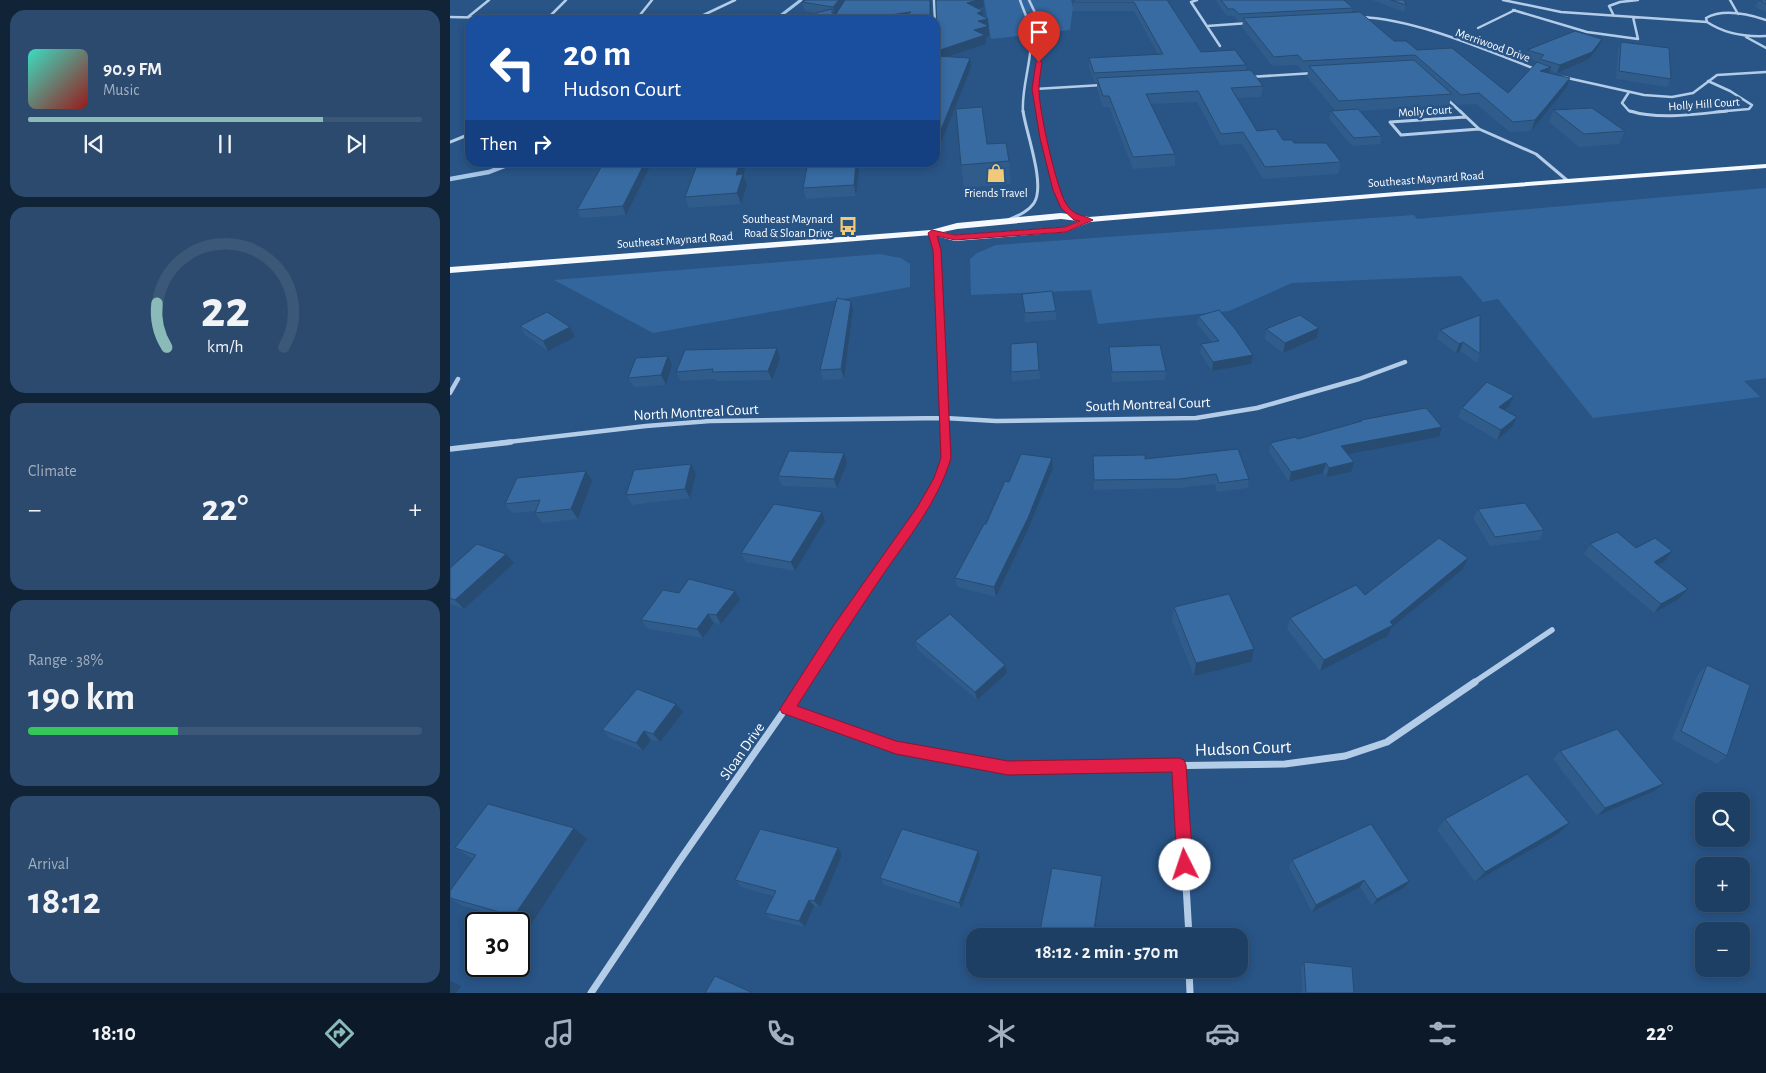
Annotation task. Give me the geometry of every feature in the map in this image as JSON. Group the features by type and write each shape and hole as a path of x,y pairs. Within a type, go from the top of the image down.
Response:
{"main road":[{"name":"Southeast Maynard Road","path":"450,270 932,233 957,226 1065,216 1089,220 1766,166"},
{"name":"Southeast Maynard Road","path":"932,233 955,238 1022,233 1066,229 1089,220"}],"street":[{"path":"472,15 489,0"},
{"path":"551,15 566,0"},
{"path":"640,15 652,0"},
{"path":"704,15 735,0"},
{"path":"934,0 935,15"},
{"path":"1006,221 1030,209 1037,197 1036,176 1022,105 1022,90 1028,63 1030,29 1020,0"},
{"path":"1030,0 1038,19 1041,36 1035,89 1043,138 1063,206 1076,218"},
{"path":"1185,0 1191,2 1197,0"},
{"path":"1503,0 1524,6 1561,12 1707,22 1719,29 1741,34 1766,36"},
{"path":"1614,16 1609,6 1613,3 1638,0"},
{"path":"1730,0 1738,14"},
{"path":"1191,2 1220,46"},
{"path":"1478,28 1524,6"},
{"path":"1513,10 1587,32 1638,39 1633,17"},
{"path":"1707,22 1706,18 1709,16 1738,14 1766,20"},
{"path":"450,17 465,18"},
{"name":"Merriwood Drive","path":"1358,17 1376,17 1404,24 1465,43 1544,72"},
{"path":"1207,26 1251,23"},
{"path":"1741,34 1766,48"},
{"path":"1756,42 1766,41"},
{"path":"1558,76 1630,92 1658,96 1693,93 1717,75 1766,72"},
{"path":"1245,77 1324,73"},
{"name":"Holly Hill Court","path":"1630,92 1622,103 1628,111 1642,115 1732,112 1749,109 1752,105 1730,91 1708,81"},
{"path":"1035,89 1107,85"},
{"path":"1439,93 1479,129 1536,154 1568,181"},
{"name":"Molly Court","path":"1466,117 1390,122 1402,135 1479,129"},
{"path":"450,142 465,136"},
{"name":"Sloan Drive","path":"591,993 680,860 787,709 839,629 922,509 940,478 946,458 945,418 937,250 932,233"},
{"name":"South Montreal Court","path":"945,418 996,421 1196,418 1257,408 1359,379 1404,362"},
{"path":"450,393 458,379"},
{"name":"North Montreal Court","path":"450,449 646,426 710,421 945,418"},
{"name":"Hudson Court","path":"787,709 896,748 1008,768 1285,764 1345,756 1387,742 1552,630"},
{"path":"1179,765 1188,928"},
{"path":"1189,978 1190,993"}],"shaded area":[{"path":"984,0 1071,0 1073,8 1070,30 991,39"},
{"path":"1766,188 1766,378 1744,381 1760,397 1593,418 1498,299 1483,302 1461,276 1292,283 1229,311 1098,324 1091,290 971,295 970,259 977,253 996,245 1414,215 1417,219"},
{"path":"880,254 901,258 910,264 910,287 653,333 554,280"}],"building":[{"path":"806,0 839,0 833,7 802,2"},
{"path":"845,0 930,0 930,15 905,15 911,12 890,15 817,15 816,13 832,9 832,13 836,14"},
{"path":"936,0 978,0 967,3 983,11 977,13 988,19 978,21 989,26 974,30 985,35 940,50 940,15 936,15"},
{"path":"1075,0 1167,0 1201,52 1235,50 1246,65 1094,73 1089,58 1163,54 1134,2 1073,2"},
{"path":"1221,0 1344,0 1353,8 1239,14 1234,9 1228,9"},
{"path":"1391,0 1404,0 1406,5"},
{"path":"1360,12 1394,41 1406,41 1417,50 1452,48 1508,93 1537,62 1551,67 1540,71 1570,78 1535,120 1513,122 1479,93 1461,95 1415,55 1303,61 1298,55 1274,57 1243,18"},
{"path":"1575,31 1602,39 1592,52 1560,65 1540,59 1544,55 1527,50"},
{"path":"1621,42 1669,48 1671,79 1619,71"},
{"path":"940,56 970,58 940,132"},
{"path":"1414,60 1452,94 1339,101 1309,66"},
{"path":"1251,70 1263,86 1231,88 1257,131 1276,129 1283,140 1292,140 1294,143 1326,143 1341,162 1265,167 1243,132 1221,134 1198,91 1146,94 1175,154 1133,157 1109,96 1103,96 1097,78"},
{"path":"982,107 987,144 1006,143 1009,161 961,165 956,109"},
{"path":"1592,108 1625,131 1584,134 1553,110"},
{"path":"1358,109 1382,136 1354,138 1331,111"},
{"path":"601,167 642,167 623,206 577,210"},
{"path":"696,167 738,167 736,175 743,174 737,193 685,197"},
{"path":"807,167 856,167 854,185 803,188"},
{"path":"1052,291 1056,311 1025,313 1022,294"},
{"path":"837,298 851,301 841,369 820,370"},
{"path":"1219,310 1236,330 1253,355 1213,362 1201,344 1219,341 1198,316"},
{"path":"547,312 570,327 543,341 520,326"},
{"path":"1300,315 1319,328 1285,343 1266,329"},
{"path":"1480,315 1480,354 1463,342 1459,344 1440,330"},
{"path":"1037,342 1039,370 1011,372 1011,344"},
{"path":"1160,345 1166,371 1112,372 1109,347"},
{"path":"777,348 768,371 712,372 713,369 676,372 685,350"},
{"path":"668,356 661,375 628,378 636,358"},
{"path":"1487,382 1514,396 1499,407 1517,417 1501,430 1462,408"},
{"path":"1426,408 1442,427 1341,446 1354,462 1329,468 1326,463 1291,472 1270,443 1295,437 1298,439 1361,420"},
{"path":"1238,449 1249,479 1219,483 1216,474 1180,479 1094,480 1093,456 1145,455 1145,459"},
{"path":"789,451 844,453 834,479 778,476"},
{"path":"1021,454 1052,458 1028,518 994,587 955,578 984,524 986,524 1005,481 1009,482"},
{"path":"691,464 685,489 626,495 634,470"},
{"path":"586,471 571,509 535,513 540,500 505,504 517,478"},
{"path":"1525,503 1544,530 1495,537 1478,509"},
{"path":"774,504 822,512 791,562 741,553"},
{"path":"1617,532 1636,548 1655,538 1672,551 1654,562 1688,589 1661,604 1590,544"},
{"path":"1439,538 1468,558 1390,622 1393,625 1324,660 1290,618 1356,585 1365,595"},
{"path":"477,544 506,554 455,600 450,598 450,568"},
{"path":"689,579 735,591 716,615 708,614 697,629 641,620 663,590 679,593"},
{"path":"1229,594 1254,649 1196,663 1174,607"},
{"path":"950,614 1005,665 975,692 915,641"},
{"path":"1707,665 1750,685 1727,756 1681,731"},
{"path":"637,689 676,704 653,734 644,731 636,743 602,730"},
{"path":"1617,729 1663,784 1605,808 1560,751"},
{"path":"1527,774 1569,823 1485,872 1445,819"},
{"path":"488,804 574,828 517,912 500,912 450,898 450,891 476,855 455,848"},
{"path":"1371,824 1409,881 1377,899 1364,880 1316,905 1292,860"},
{"path":"760,829 838,848 814,901 809,900 799,921 765,913 776,891 735,880"},
{"path":"902,829 978,851 959,903 880,878"},
{"path":"1052,868 1102,876 1094,928 1041,928"},
{"path":"1304,962 1352,967 1354,993 1306,993"},
{"path":"715,976 753,993 705,993"}],"waterway":[{"path":"782,15 801,0"},
{"path":"450,179 489,172 502,167"}],"place":[{"name":"Friends Travel","path":"996,173"},
{"name":"Southeast Maynard Road & Sloan Drive","path":"848,226"}],"route":[{"path":"1039,62 1035,89 1043,138 1057,190 1063,206 1076,218 1089,220 1066,229 1022,233 955,238 932,233 937,250 945,418 946,458 940,478 922,509 839,629 787,709 896,748 1008,768 1179,765 1185,865"}]}
